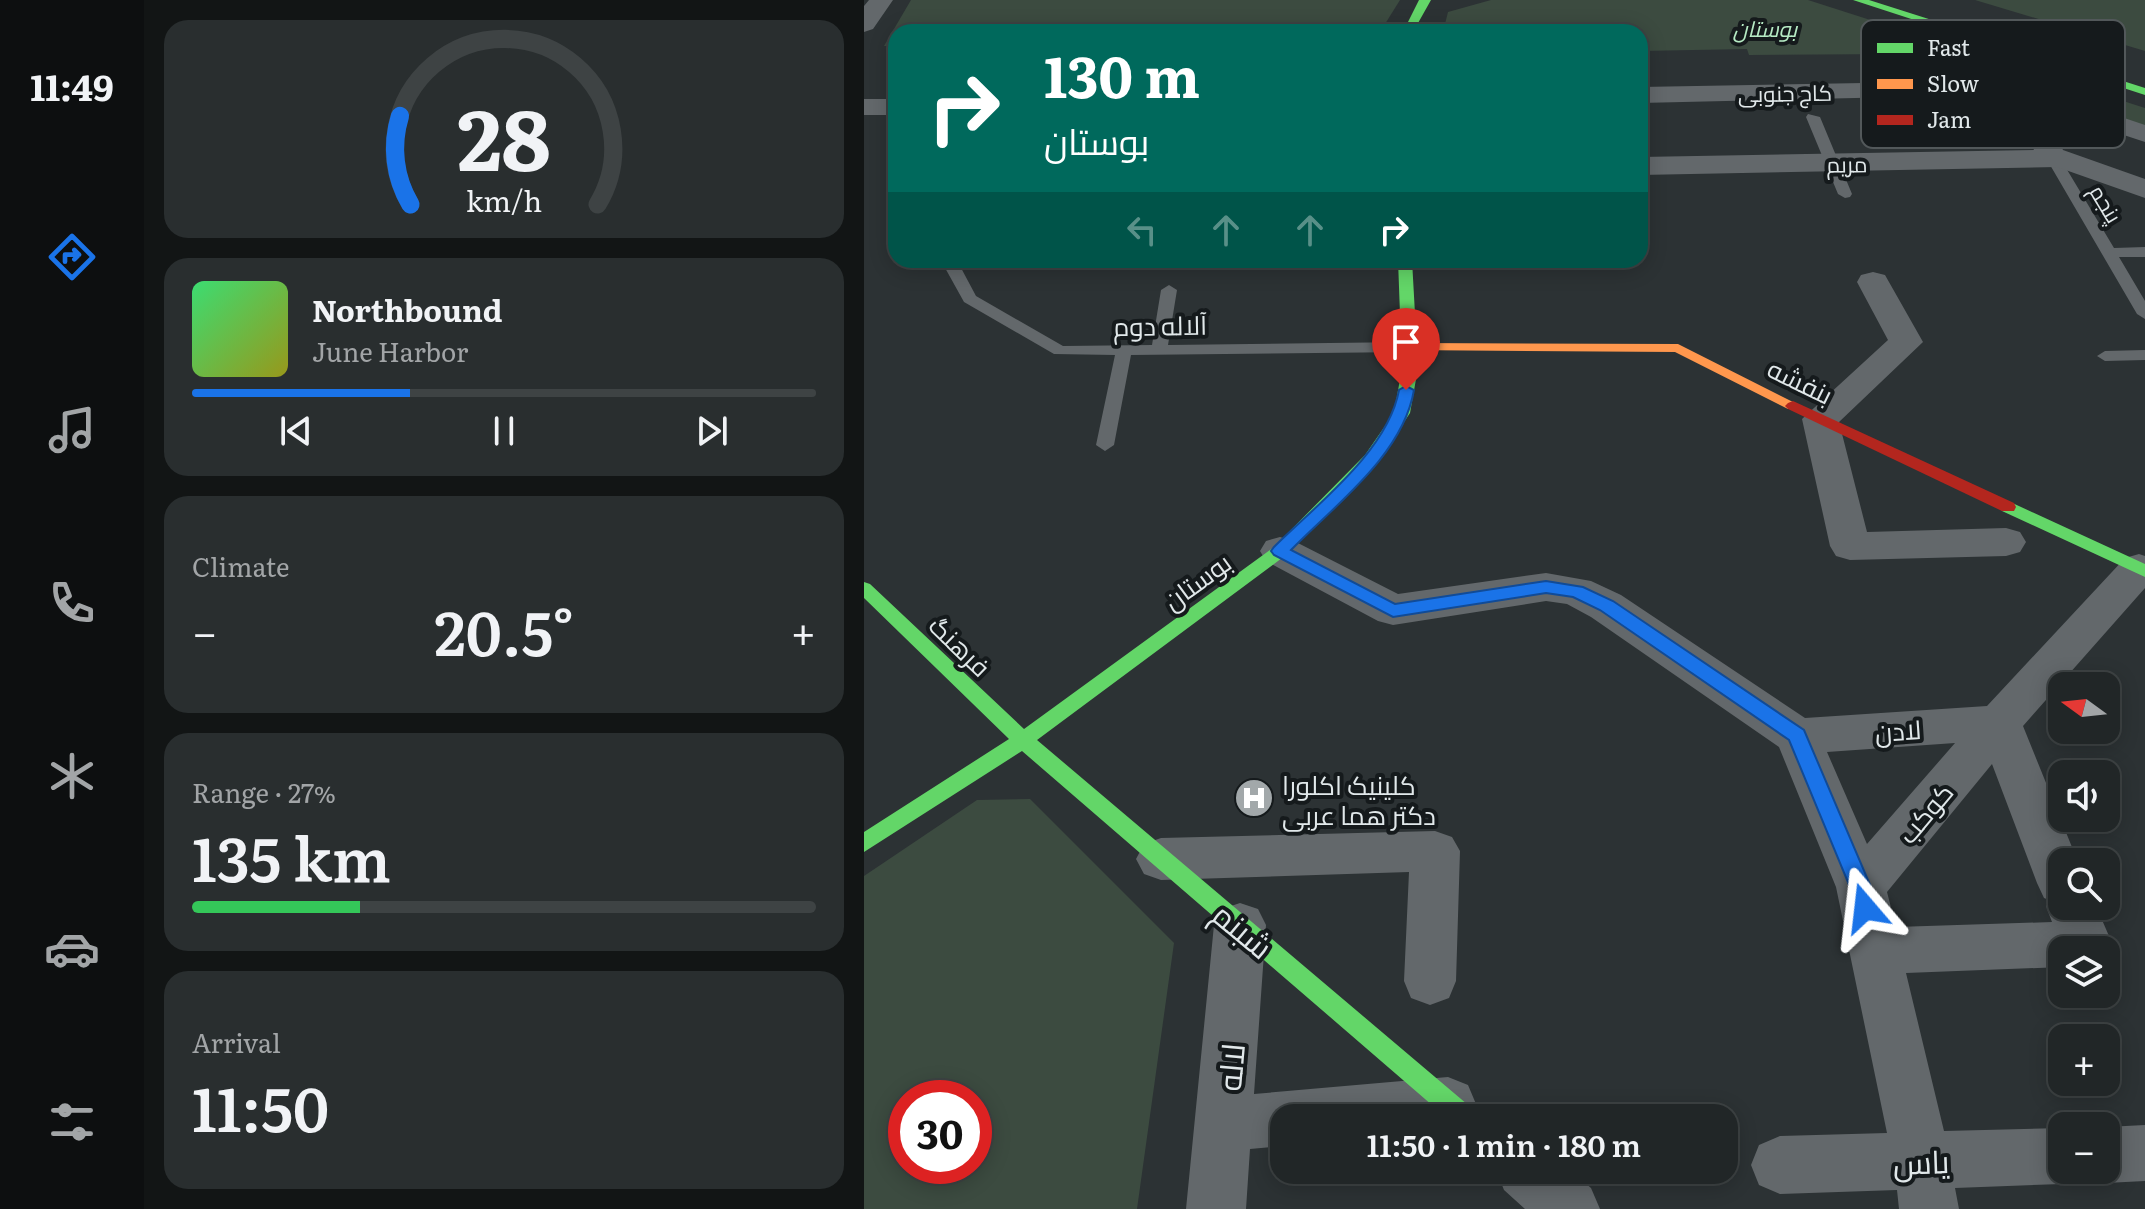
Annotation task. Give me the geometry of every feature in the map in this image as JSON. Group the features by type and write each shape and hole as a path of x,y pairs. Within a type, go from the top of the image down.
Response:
{"street":[{"path":"864,24 881,0"},
{"path":"1858,0 1920,20"},
{"path":"1915,0 1981,20"},
{"path":"1412,24 1424,1"},
{"path":"2125,86 2145,92"},
{"name":"کاج جنوبی","path":"1648,95 1861,91"},
{"path":"864,107 888,107"},
{"path":"2125,128 2145,134"},
{"path":"2048,148 2053,158"},
{"name":"مریم","path":"1648,166 2060,158 2145,189"},
{"name":"بوستان","path":"864,843 1023,740 1280,551 1371,459 1402,413 1410,368 1405,268"},
{"path":"1873,282 1906,342 1820,419 1850,546 2006,542"},
{"name":"بنفشه","path":"1409,347 1678,348 1820,419 2143,566"},
{"path":"1280,551 1393,610 1546,587 1576,591 1606,606 1797,736 1861,887 1926,1185"},
{"name":"کوکب","path":"1861,887 1999,723 2143,566"},
{"name":"فرهنگ","path":"864,588 1023,740"},
{"path":"1999,723 2048,848"},
{"name":"لادن","path":"1797,736 1999,723"},
{"name":"شبنم","path":"1023,740 1448,1104"},
{"path":"1161,859 1435,851 1430,981"},
{"path":"1875,951 2086,943 2077,920"},
{"name":"لاله","path":"1216,1209 1240,925"},
{"path":"1224,1124 1270,1120"},
{"path":"2120,1154 2145,1153"},
{"name":"یاس","path":"1780,1165 1926,1185 2048,1159"},
{"path":"1541,1184 1570,1209"}],"lane":[{"path":"1813,117 1845,194"},
{"name":"پنجم","path":"2053,158 2145,314"},
{"path":"2110,253 2145,252"},
{"name":"آلاله دوم","path":"953,268 970,299 1060,351 1409,347"},
{"path":"1159,350 1169,290"},
{"path":"1105,445 1124,350"},
{"path":"2105,356 2145,355"}],"green space":[{"path":"911,0 1400,0 1385,24 897,24"},
{"name":"بوستان","path":"1491,0 1808,0 1870,20 1861,20 1861,54 1749,55 1747,49 1648,51 1648,24 1445,24 1448,12"},
{"path":"1975,0 2145,0 2145,51 2125,45 2125,20 2042,20"},
{"name":"بوستان","path":"2125,102 2145,108 2145,134 2125,128"},
{"path":"1030,799 1174,943 1137,1209 864,1209 864,876 977,800"}],"traffic: fast":[{"path":"1422,4 1424,0"},
{"path":"1412,24 1426,0"},
{"path":"1858,0 1920,20"},
{"path":"2125,86 2145,92"},
{"path":"864,843 1023,740 1280,551 1371,459 1402,413 1410,368 1405,268"},
{"path":"2008,507 2145,571"},
{"path":"864,588 1023,740 1449,1104"}],"traffic: slow":[{"path":"1409,347 1678,348 1793,406"}],"traffic: jam":[{"path":"1793,406 2008,507"}],"place":[{"name":"کلینیک اکلورا دکتر هما عربی","path":"1254,798"}],"route":[{"path":"1406,390 1402,413 1371,459 1280,551 1393,610 1546,587 1576,591 1606,606 1797,736 1861,887 1865,908"}]}
